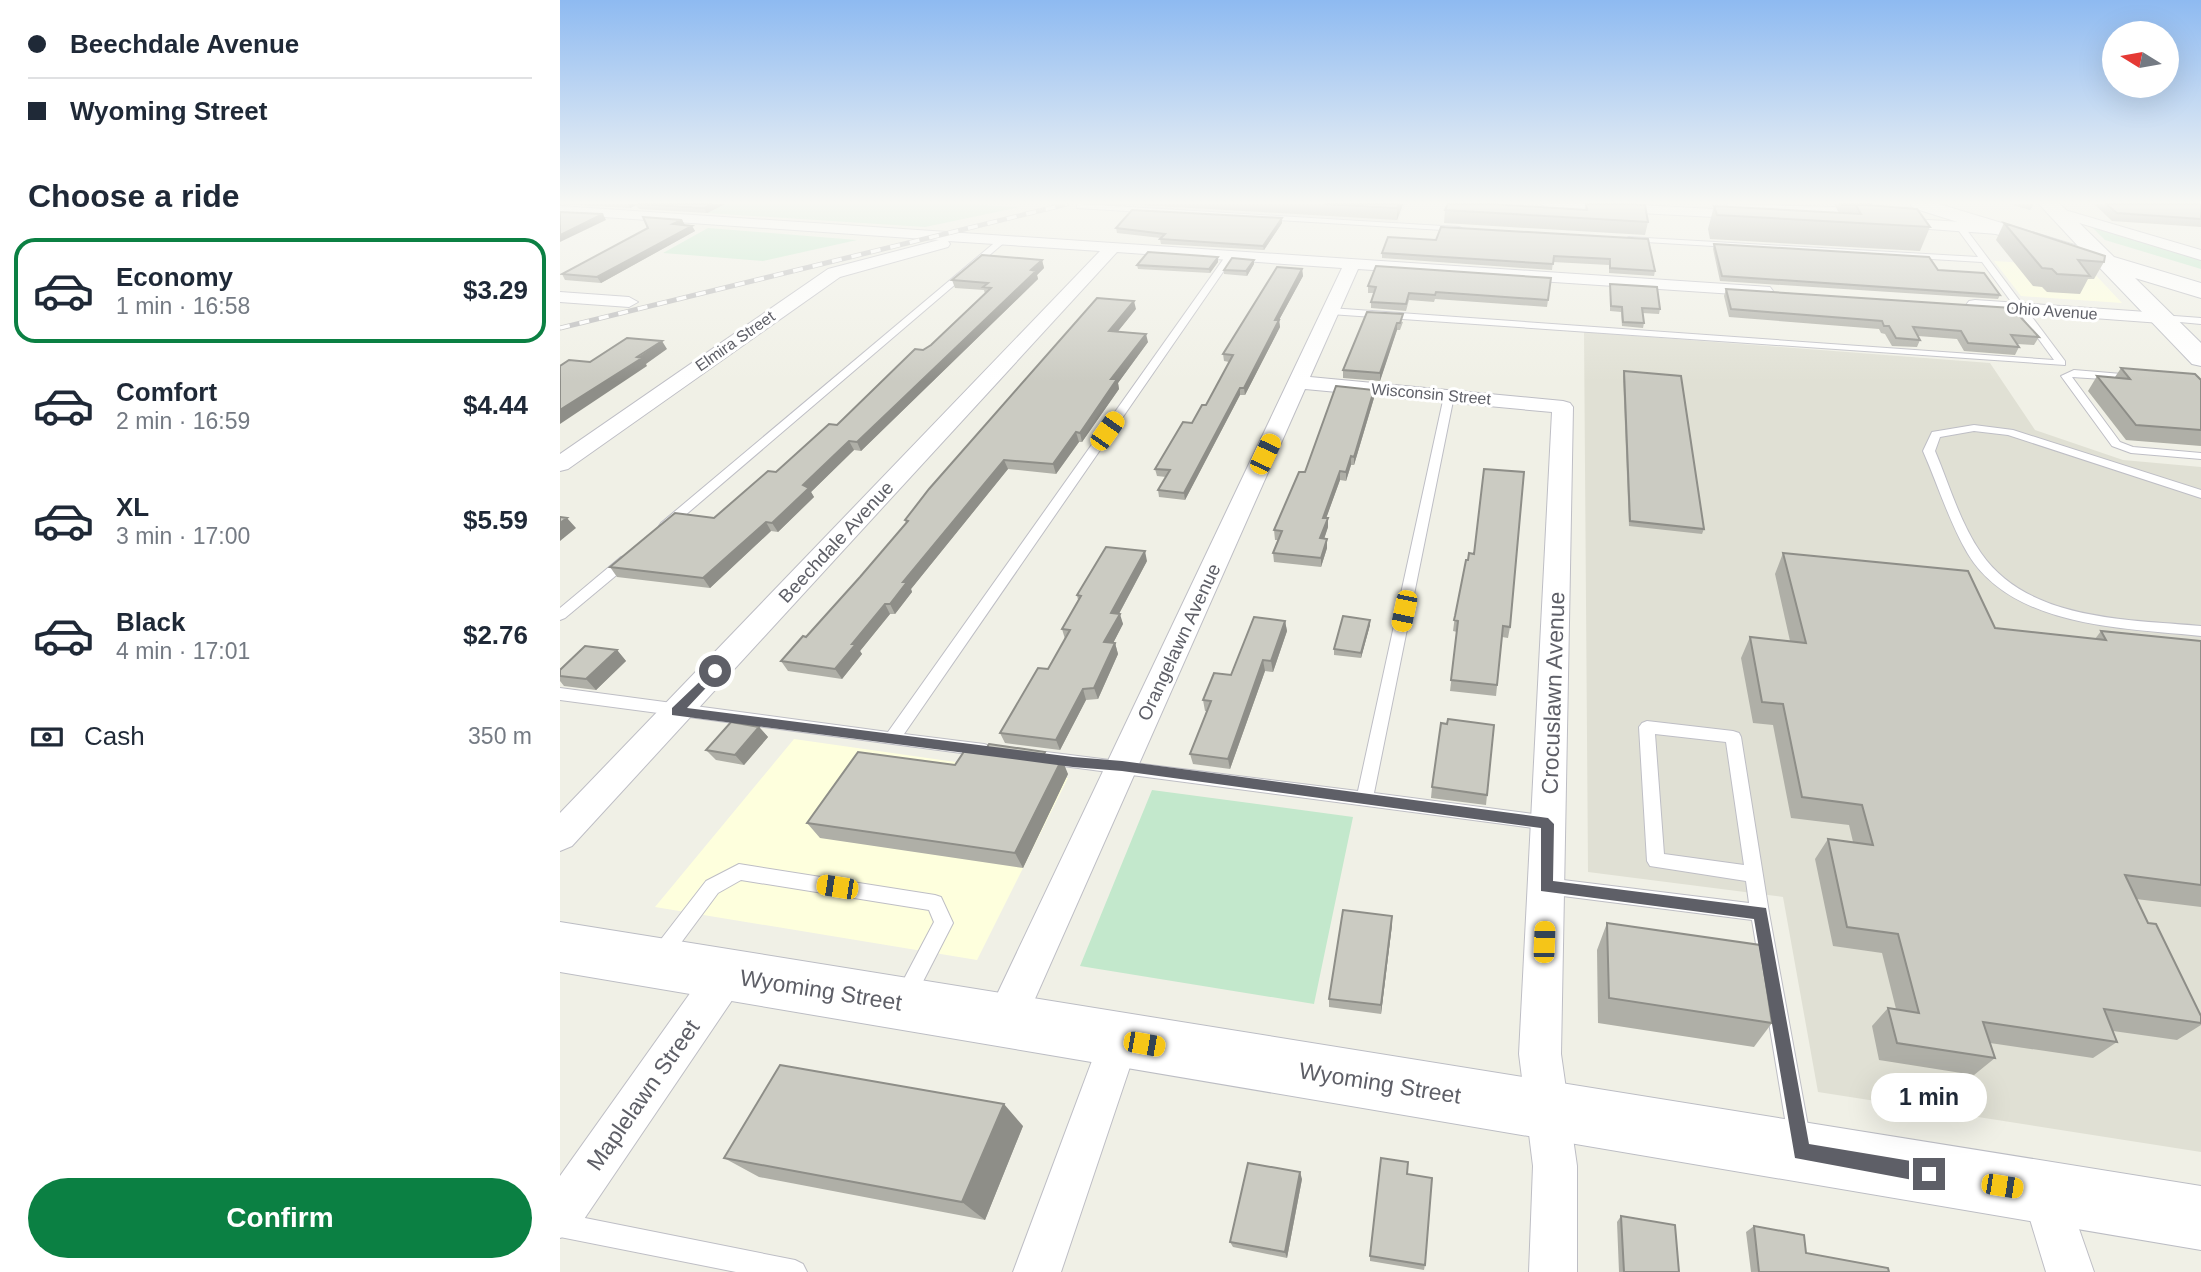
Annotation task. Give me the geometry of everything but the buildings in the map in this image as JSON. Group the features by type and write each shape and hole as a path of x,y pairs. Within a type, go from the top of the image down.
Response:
{"street":[{"name":"Elmira Street","path":"560,464 834,273 870,263"},
{"name":"Beechdale Avenue","path":"560,836 1098,263"},
{"path":"1342,263 1784,293"},
{"path":"2150,263 2143,265 2145,286 2161,318 2201,358"},
{"path":"2160,263 2195,265"},
{"name":"Orangelawn Avenue","path":"1005,1021 1352,264"},
{"path":"2108,264 2150,291 2163,290 2201,297"},
{"path":"2145,286 2201,291"},
{"path":"560,296 629,302"},
{"name":"Ohio Avenue","path":"1952,304 2161,318"},
{"name":"Wisconsin Street","path":"1298,383 1563,407"},
{"name":"Crocuslawn Avenue","path":"1553,1272 1555,1166 1540,1054 1563,407"},
{"name":"Wyoming Street","path":"560,947 2201,1218"},
{"name":"Maplelawn Street","path":"560,1215 727,974"},
{"path":"1037,1272 1119,1040"},
{"path":"2045,1193 2070,1272"}],"lane":[{"path":"655,535 976,263"},
{"path":"892,738 1225,263"},
{"path":"1330,311 2062,363 1988,263"},
{"path":"2161,318 2201,321"},
{"path":"2152,379 2074,373 2066,376 2116,444 2131,450 2201,456"},
{"path":"1364,799 1449,396"},
{"path":"2201,494 2009,432 1973,428 1936,434 1929,450 1976,555 1998,582 2037,603 2084,618 2201,631"},
{"path":"560,615 634,553"},
{"path":"560,694 1005,752"},
{"path":"1754,874 1656,861 1647,727 1733,737 1801,1152"},
{"path":"1032,756 1548,824"},
{"path":"655,962 712,887 739,872 935,903 944,923 901,1004"},
{"path":"1546,886 1760,913"},
{"path":"560,1225 795,1272"}],"shaded area":[{"path":"1996,263 2088,267 2122,303 2021,296"},
{"path":"2182,263 2201,263 2201,269"},
{"path":"1584,332 1990,363 2035,430 2123,460 2201,467 2201,1152 1818,1092 1783,897 1588,872"},
{"path":"794,739 1068,778 977,960 655,907"},
{"path":"1152,790 1353,817 1314,1004 1080,966"}],"railway":[{"path":"560,328 824,263"}],"route":[{"path":"715,671 677,711 1122,766 1548,824 1546,886 1760,913 1801,1152 1929,1174"}]}
